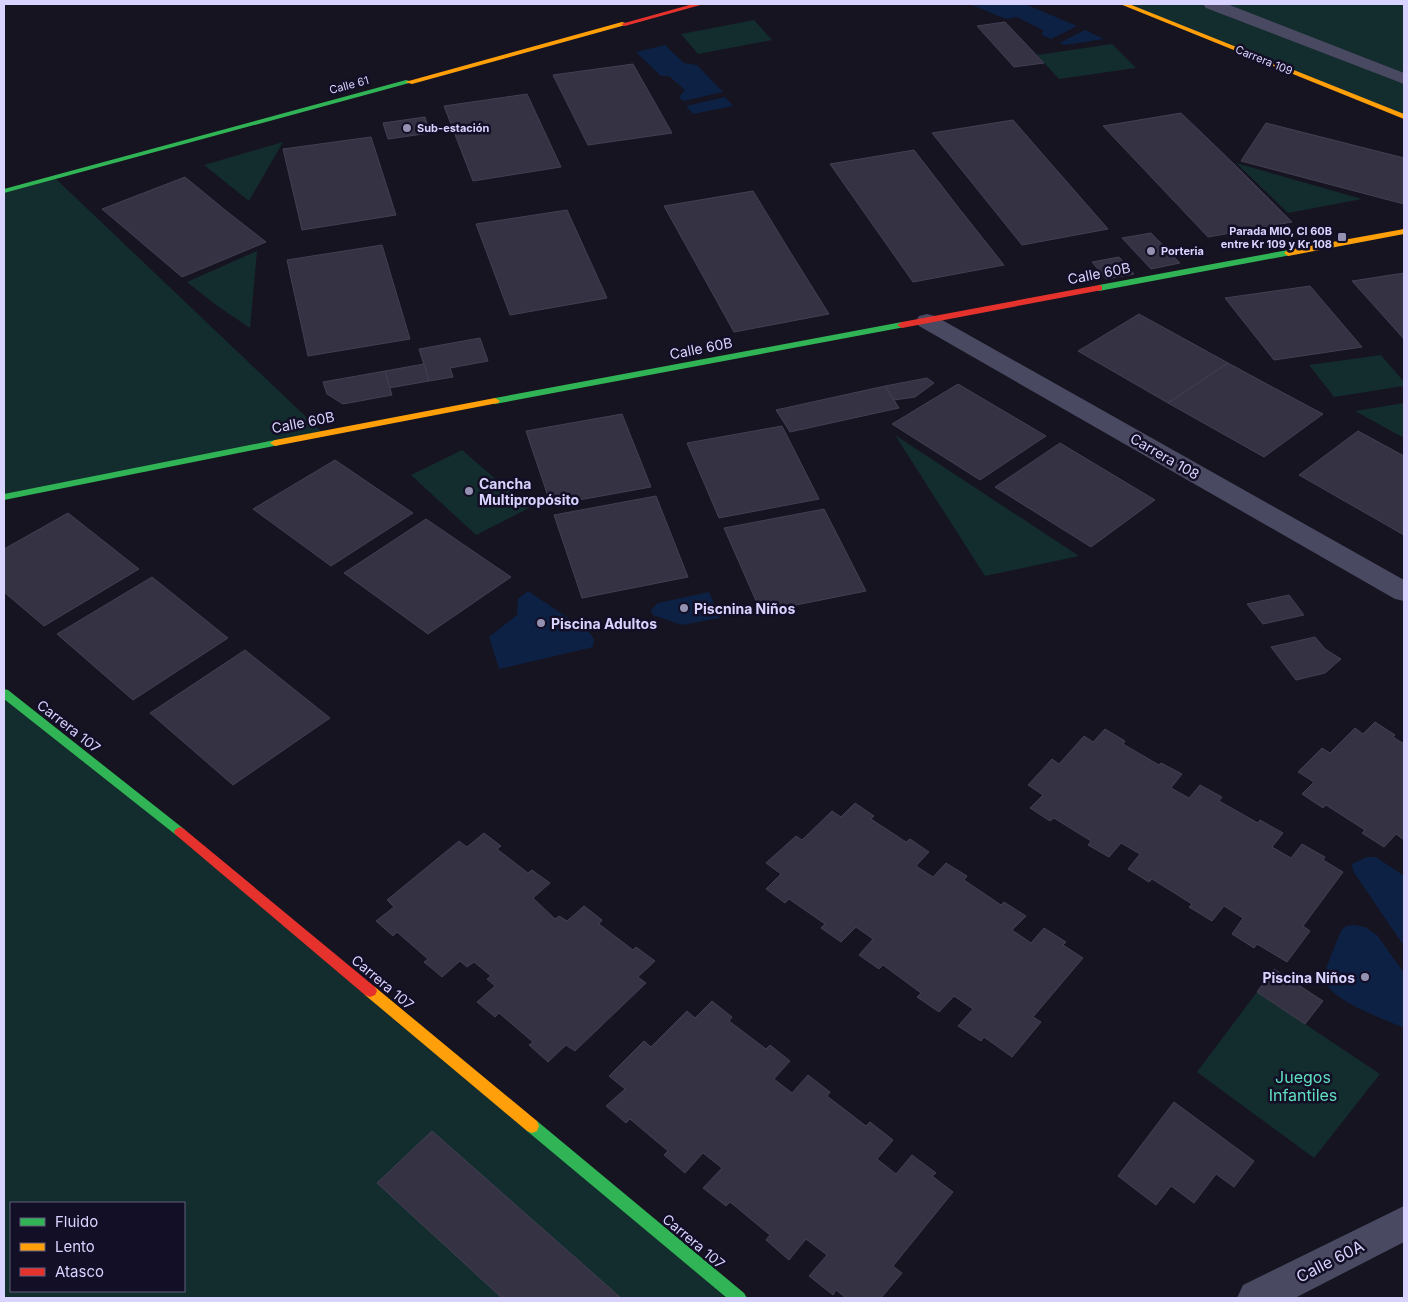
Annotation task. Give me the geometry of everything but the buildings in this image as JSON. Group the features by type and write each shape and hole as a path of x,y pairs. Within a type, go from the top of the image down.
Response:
{"street":[{"name":"Calle 61","path":"4,191 700,4"},
{"name":"Carrera 109","path":"1123,4 1404,117"},
{"path":"1212,4 1404,79"},
{"name":"Calle 60B","path":"4,497 323,433 1404,231"},
{"name":"Carrera 108","path":"927,321 1404,592"},
{"name":"Carrera 107","path":"4,693 188,839 740,1298"},
{"name":"Calle 60A","path":"1256,1298 1404,1223"}],"green space":[{"path":"1123,4 1404,4 1404,117"},
{"path":"754,20 772,40 698,54 681,34"},
{"path":"1112,44 1136,68 1059,79 1037,55"},
{"path":"283,142 249,201 204,165"},
{"path":"1236,163 1362,199 1288,213"},
{"path":"55,178 323,433 4,497 4,191"},
{"path":"257,251 250,328 187,282"},
{"path":"1381,355 1404,382 1404,386 1334,397 1309,365"},
{"path":"1404,403 1404,438 1355,411"},
{"path":"895,435 1079,556 985,576"},
{"name":"Cancha Multipropósito","path":"462,450 529,508 476,535 411,475"},
{"path":"4,693 188,839 739,1298 4,1298"},
{"name":"Juegos Infantiles","path":"1257,992 1380,1074 1314,1158 1197,1072"}],"water":[{"path":"1025,4 1077,26 1051,39 1042,35 1043,30 1017,17 1006,19 972,5"},
{"path":"1085,30 1104,39 1065,45 1059,43"},
{"path":"665,45 684,63 697,65 723,92 683,101 679,97 685,90 669,76 661,76 636,52"},
{"path":"725,97 733,106 693,114 686,106"},
{"name":"Piscina Adultos","path":"528,591 589,632 594,639 593,647 499,669 489,637 517,615 518,599"},
{"name":"Piscnina Niños","path":"709,592 720,618 682,625 653,615 651,610 658,603"},
{"path":"1367,857 1376,857 1404,876 1404,946 1353,871 1352,864"},
{"name":"Piscina Niños","path":"1346,926 1365,927 1377,935 1404,973 1404,1028 1358,1008 1335,994 1328,986 1325,978 1326,972 1341,931"}],"traffic: fast":[{"path":"4,191 409,82"},
{"path":"1099,288 1288,253"},
{"path":"495,401 902,325"},
{"path":"4,497 275,443"},
{"path":"4,693 180,832"},
{"path":"532,1126 739,1298"}],"traffic: slow":[{"path":"1123,4 1404,117"},
{"path":"409,82 625,24"},
{"path":"1288,253 1404,231"},
{"path":"275,443 495,401"},
{"path":"370,991 532,1126"}],"traffic: jam":[{"path":"625,24 700,4"},
{"path":"902,325 1099,288"},
{"path":"180,832 370,991"}],"place":[{"name":"Sub-estación","path":"407,128"},
{"name":"Parada MIO, Cl 60B entre Kr 109 y Kr 108","path":"1342,237"},
{"name":"Porteria","path":"1151,251"},
{"name":"Cancha Multipropósito","path":"469,491"},
{"name":"Piscnina Niños","path":"684,608"},
{"name":"Piscina Adultos","path":"541,623"},
{"name":"Piscina Niños","path":"1365,977"}]}
